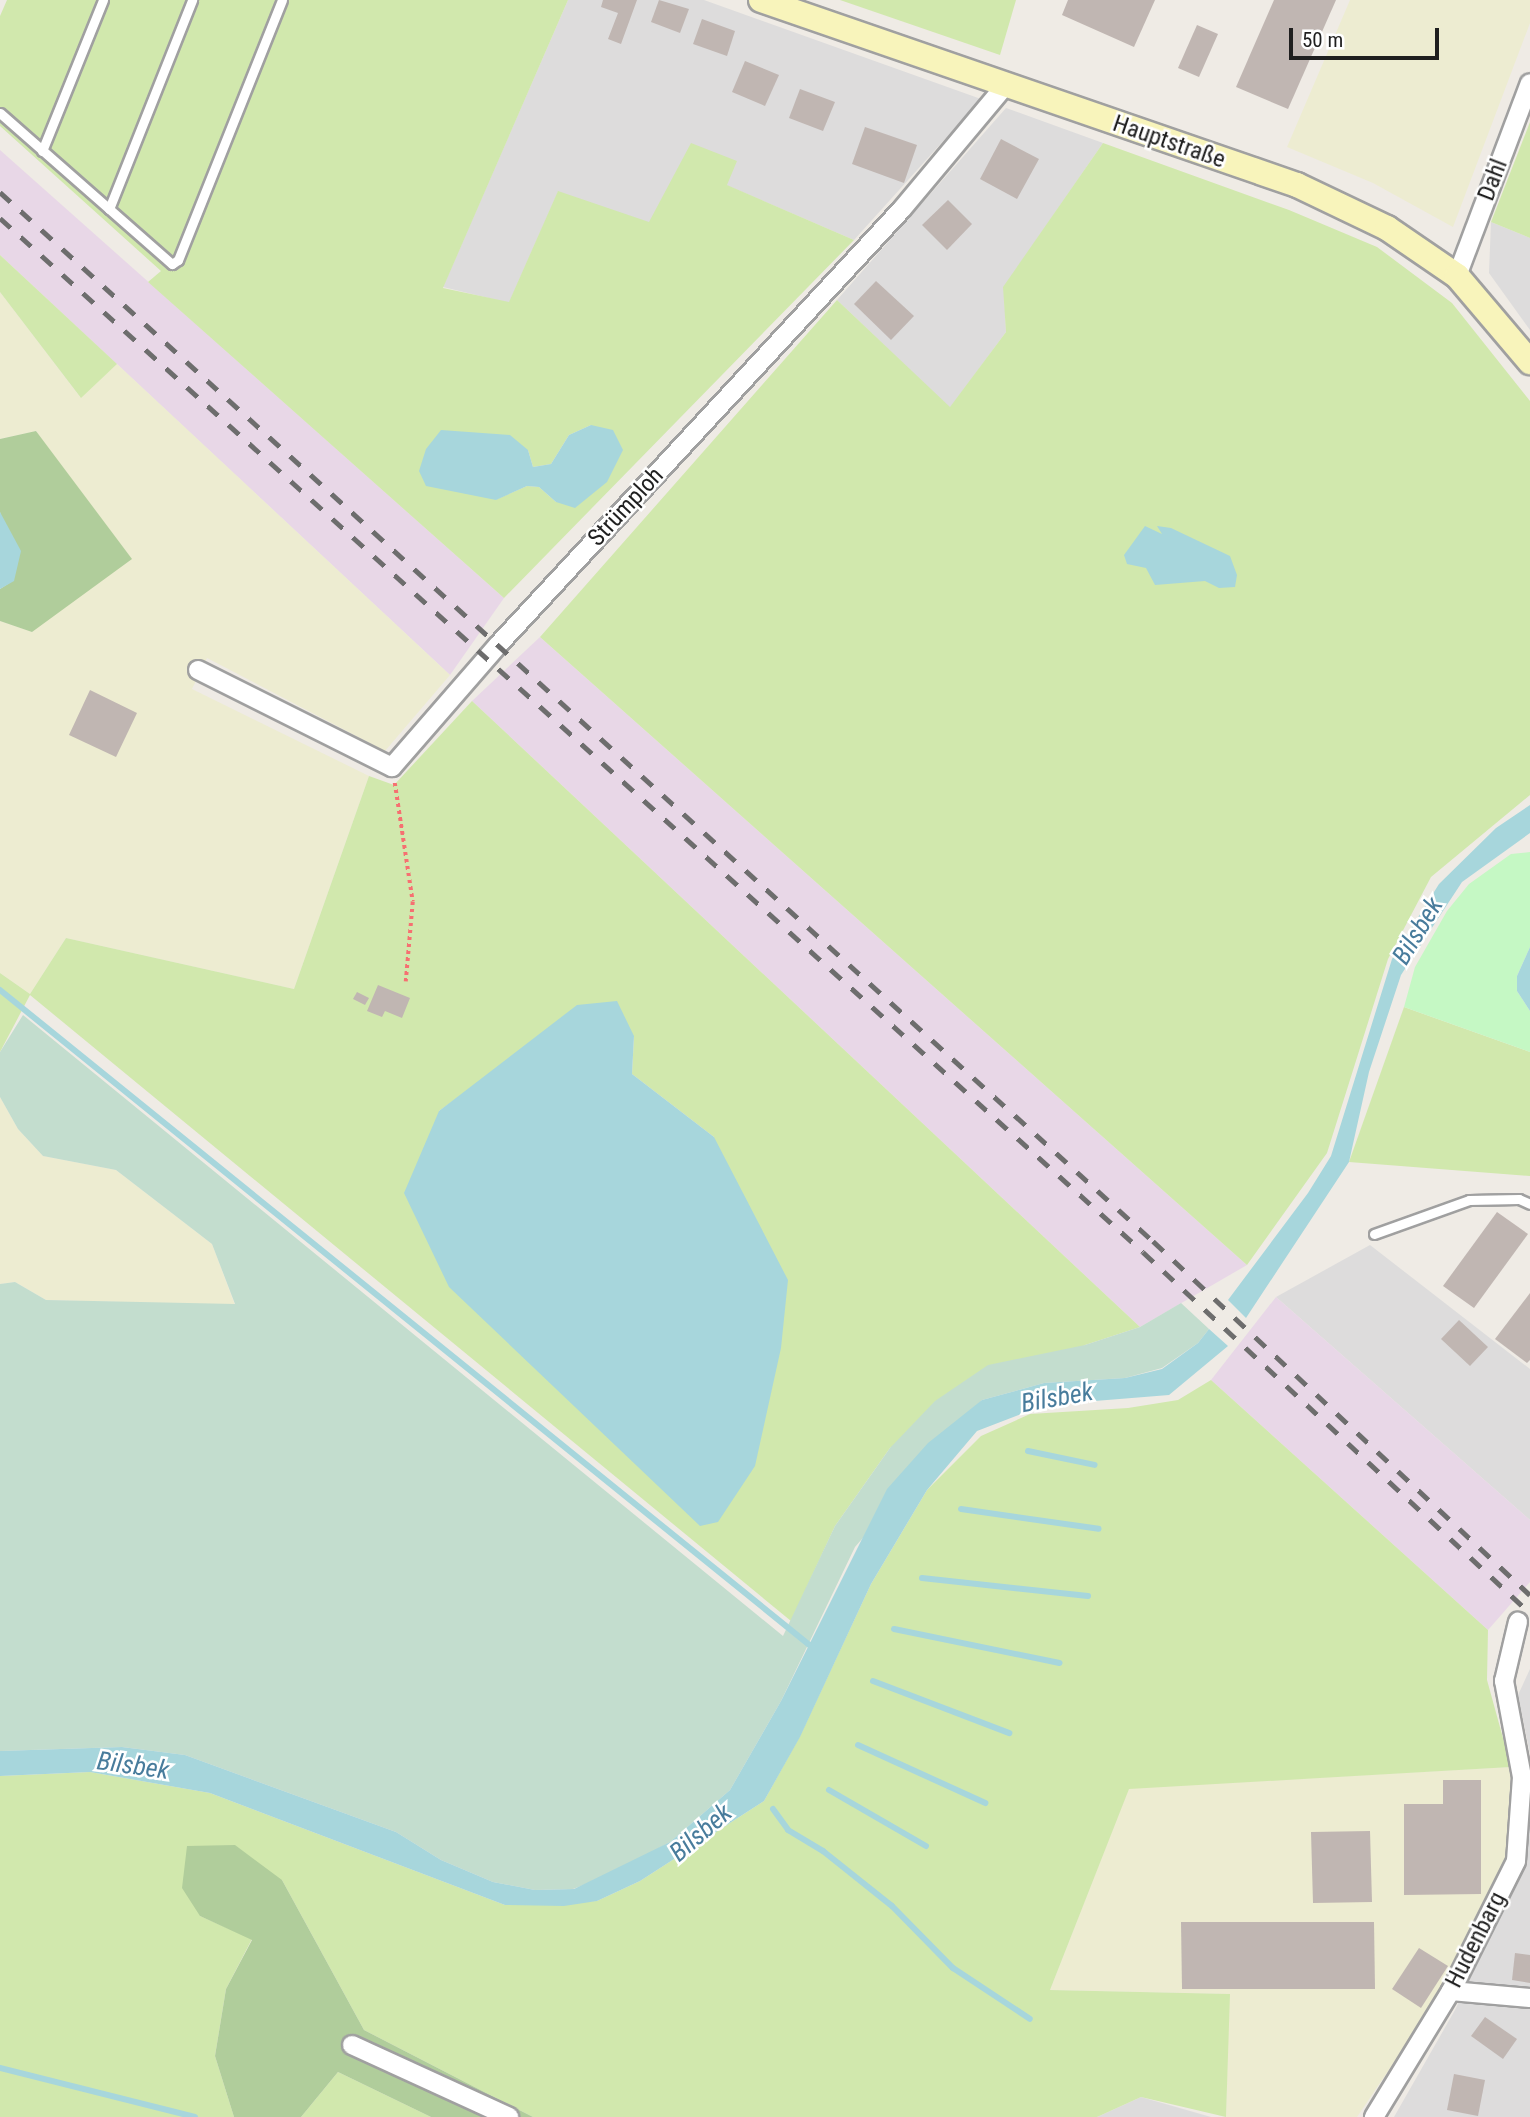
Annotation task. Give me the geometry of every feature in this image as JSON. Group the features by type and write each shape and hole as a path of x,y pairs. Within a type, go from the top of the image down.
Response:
{"main road":[{"name":"Hauptstraße","path":"761,0 1297,185 1387,228 1457,276 1530,362"}],"street":[{"name":"Dahl","path":"1457,276 1530,83"},
{"name":"Strümploh","path":"392,767 498,645 902,209 1005,86"},
{"path":"198,670 392,767"},
{"name":"Hudenbarg","path":"1374,2117 1451,1991 1516,1861 1522,1777 1504,1681 1518,1622"},
{"path":"1451,1991 1530,1998"},
{"path":"352,2045 509,2117"}],"lane":[{"path":"42,151 103,0"},
{"path":"109,209 192,0"},
{"path":"0,113 172,264 178,260 282,0"},
{"path":"1374,1234 1468,1200 1519,1199 1530,1204"}],"path":[{"path":"392,767 413,902 406,982"}],"shaded area":[{"path":"568,0 704,0 981,99 854,240 726,185 649,223 558,192 509,303 443,287"},
{"path":"1006,108 1103,143 1004,287 1006,332 950,408 837,300"},
{"path":"0,150 504,598 450,675 0,255"},
{"path":"1491,222 1530,238 1530,330 1489,273"},
{"path":"540,637 1247,1265 1140,1327 472,701"},
{"path":"1370,1245 1530,1369 1530,1520 1276,1297"},
{"path":"1276,1297 1530,1520 1530,1582 1488,1630 1211,1380"},
{"path":"1530,1669 1530,1754 1518,1695"},
{"path":"1530,1819 1530,2117 1394,2117 1455,2010 1525,1863"},
{"path":"1141,2097 1211,2117 1097,2117"}],"green space":[{"path":"7,0 568,0 443,288 509,302 558,191 649,222 691,143 737,161 727,185 854,240 504,598 148,282 161,271 0,126 0,16","holes":["591,425 556,502 539,487 527,486 495,500 528,450 533,467 551,464 569,435"]},
{"path":"840,0 1016,0 1000,55"},
{"path":"1350,0 1530,0 1530,23 1453,227 1373,183 1287,147"},
{"path":"1530,122 1530,238 1491,222"},
{"path":"1103,143 1289,210 1377,247 1452,303 1530,401 1530,795 1431,877 1388,959 1327,1153 1247,1265 540,637 837,300 950,407 1006,332 1003,287"},
{"path":"0,255 117,364 81,398 0,292"},
{"path":"0,292 80,397 117,364 450,675 385,751 207,658 192,689 369,776 294,989 66,938 30,994 0,973 0,621 33,632 37,431 0,439"},
{"path":"36,431 132,559 32,632 0,621 0,589 14,580 0,512 0,439"},
{"path":"472,701 1140,1327 1085,1345 890,1448 835,1526 791,1621 30,995 0,1052 0,973 30,994 66,938 294,989 369,776 394,785","holes":["634,1036 632,1074 714,1137 439,1111 507,1062"]},
{"path":"1530,852 1530,947 1517,976 1517,991 1530,1011 1530,1052 1404,1007 1415,967 1447,911 1469,884 1511,854"},
{"path":"1404,1007 1530,1052 1530,1176 1349,1162"},
{"path":"23,1015 783,1636 835,1526 890,1448 935,1401 988,1365 1085,1345 1140,1327 1181,1303 1209,1329 1198,1343 1162,1368 1125,1378 1044,1383 982,1400 855,1547 781,1701 730,1790 670,1842 612,1874 573,1889 535,1890 493,1882 441,1860 396,1832 185,1755 122,1747 0,1751 0,1284 15,1282 46,1300 235,1304 212,1244 116,1170 43,1156 18,1129 0,1097 0,1052"},
{"path":"0,1097 18,1129 43,1156 116,1170 212,1244 235,1305 46,1300 15,1282 0,1284"},
{"path":"1211,1380 1488,1630 1487,1680 1511,1767 1129,1789 1050,1990 1230,1994 1226,2117 1141,2097 1097,2117 533,2117 364,2030 282,1880 200,1916 252,1939 226,1989 215,2056 234,2117 0,2117 0,1776 90,1772 210,1793 505,1905 597,1901 640,1881 764,1801 800,1736 871,1584 927,1490 981,1436 1030,1414 1128,1408 1178,1400"},
{"path":"1511,1767 1507,1857 1447,1984 1357,2117 1226,2117 1229,1994 1050,1990 1129,1788"},
{"path":"235,1845 282,1880 364,2030 533,2117 431,2117 338,2072 301,2117 234,2117 215,2056 226,1989 252,1940 200,1916 182,1888 187,1846"},
{"path":"338,2072 431,2117 301,2117"}],"water":[{"path":"591,425 613,430 623,450 607,482 575,508 556,502 539,487 527,486 496,500 426,486 419,471 426,449 441,430 510,435 528,450 533,467 551,464 569,435"},
{"path":"0,512 21,551 14,581 0,589"},
{"path":"1145,526 1162,534 1157,526 1171,528 1230,556 1237,575 1235,587 1219,588 1205,581 1155,585 1146,568 1127,564 1124,555"},
{"name":"Bilsbek","path":"1530,805 1530,833 1462,882 1401,975 1369,1072 1349,1162 1246,1318 1228,1300 1308,1193 1331,1156 1392,959 1439,884 1496,828"},
{"path":"1530,947 1530,1011 1517,991 1517,976"},
{"path":"617,1001 634,1036 632,1074 714,1137 788,1280 781,1348 755,1466 718,1522 700,1526 449,1287 404,1193 439,1111 577,1005"},
{"name":"Bilsbek","path":"1209,1329 1228,1346 1169,1395 1045,1405 977,1431 927,1490 871,1584 800,1737 764,1801 640,1881 597,1901 564,1906 505,1905 210,1793 90,1772 0,1776 0,1751 122,1747 185,1755 396,1832 441,1860 493,1882 535,1890 574,1889 670,1842 730,1790 781,1701 887,1489 928,1443 982,1400 1044,1383 1125,1378 1162,1369 1198,1343"}],"building":[{"path":"603,0 637,0 621,44 608,39 618,13 601,7"},
{"path":"659,0 689,9 680,33 651,22"},
{"path":"1068,0 1155,0 1134,47 1062,15"},
{"path":"1274,0 1336,0 1288,109 1236,87"},
{"path":"702,19 735,31 727,56 693,44"},
{"path":"1197,25 1218,34 1199,77 1178,68"},
{"path":"745,61 779,75 765,106 732,92"},
{"path":"800,89 835,102 823,131 789,118"},
{"path":"865,127 917,145 904,183 852,164"},
{"path":"1001,139 1039,159 1017,199 980,179"},
{"path":"948,200 972,224 947,250 922,225"},
{"path":"876,281 914,316 891,340 854,304"},
{"path":"90,690 137,713 116,757 69,735"},
{"path":"378,985 410,998 402,1018 385,1011 382,1017 367,1011"},
{"path":"357,992 369,998 365,1005 353,999"},
{"path":"1497,1212 1528,1234 1474,1308 1443,1286"},
{"path":"1530,1293 1530,1360 1527,1363 1495,1339"},
{"path":"1459,1320 1488,1347 1470,1366 1441,1339"},
{"path":"1443,1780 1481,1780 1481,1894 1404,1895 1404,1804 1443,1804"},
{"path":"1370,1831 1372,1902 1313,1903 1311,1832"},
{"path":"1181,1922 1374,1922 1375,1989 1182,1989"},
{"path":"1419,1948 1448,1966 1421,2008 1392,1989"},
{"path":"1515,1953 1530,1955 1530,1983 1512,1980"},
{"path":"1485,2017 1517,2039 1503,2059 1471,2036"},
{"path":"1454,2074 1485,2080 1478,2116 1447,2110"}],"waterway":[{"path":"0,990 812,1647"},
{"path":"1028,1451 1095,1465"},
{"path":"961,1509 1099,1529"},
{"path":"922,1578 1088,1596"},
{"path":"894,1629 1060,1663"},
{"path":"873,1681 1009,1733"},
{"path":"858,1745 985,1803"},
{"path":"829,1790 926,1846"},
{"path":"773,1809 788,1830 823,1851 892,1906 953,1968 1030,2019"},
{"path":"0,2068 195,2117"}],"railway":[{"path":"0,192 1153,1241 1530,1595"},
{"path":"0,218 1143,1252 1530,1613"}]}
